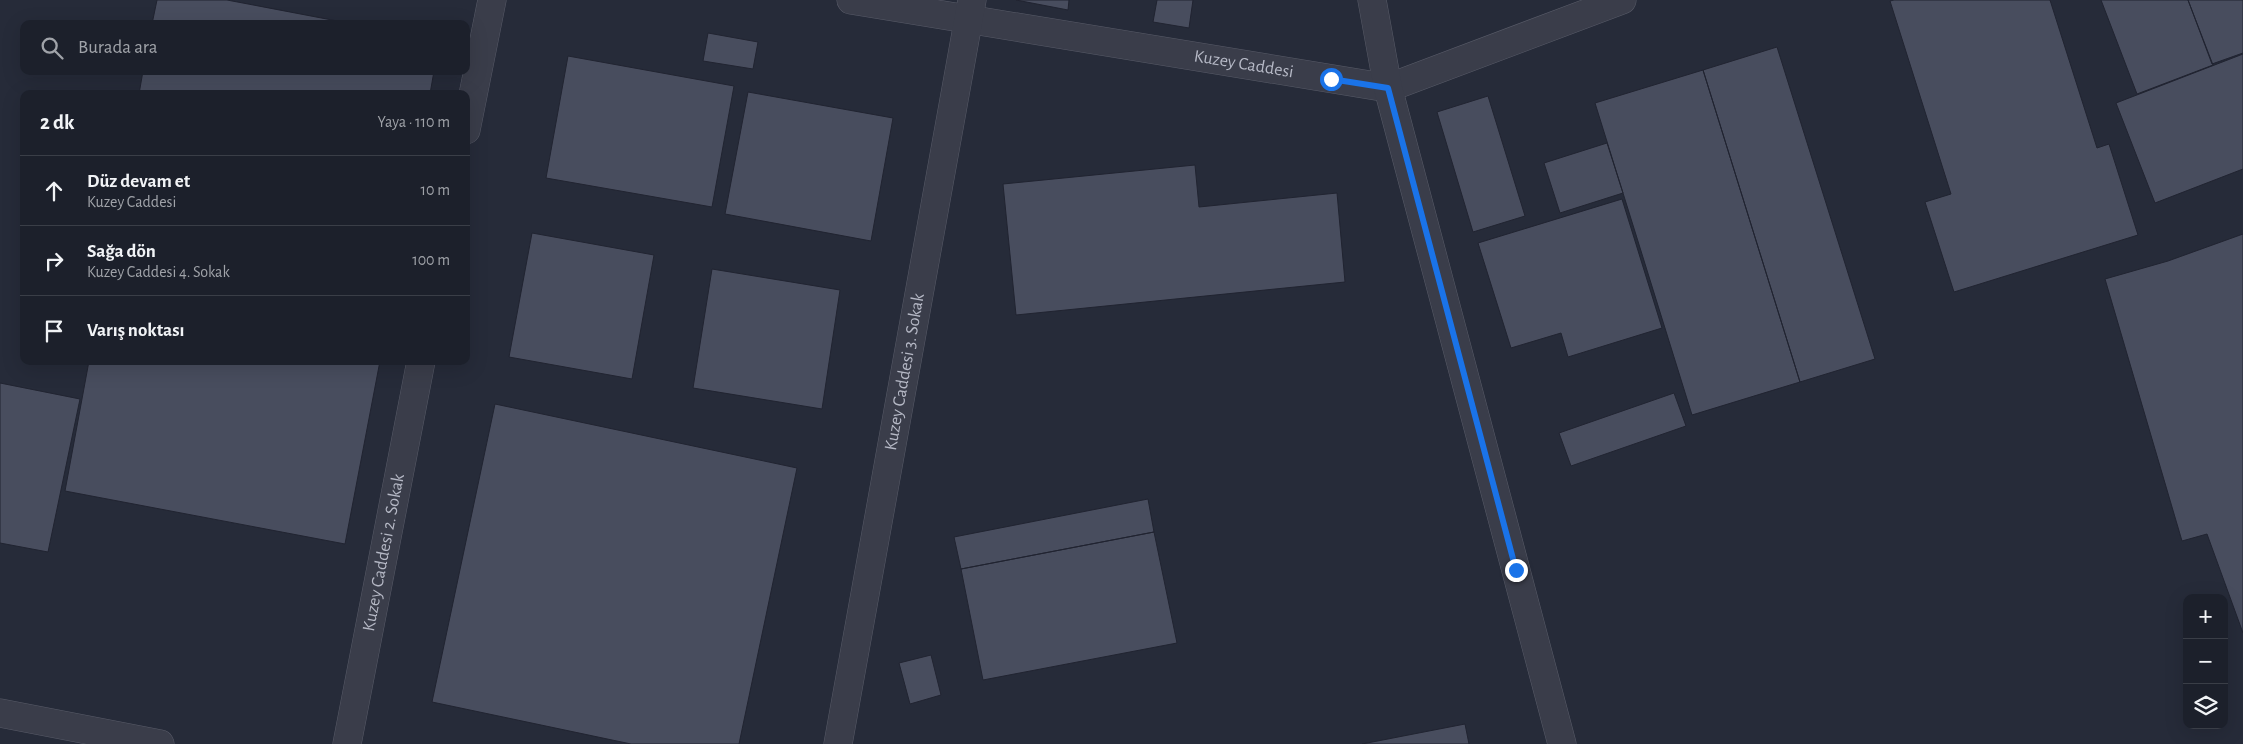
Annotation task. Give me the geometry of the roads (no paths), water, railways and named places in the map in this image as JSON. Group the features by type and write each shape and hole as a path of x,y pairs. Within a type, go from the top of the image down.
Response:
{"street":[{"path":"470,110 492,0"},
{"name":"Kuzey Caddesi","path":"851,0 971,10 1388,88 1622,0"},
{"path":"1372,0 1388,88 1562,744"},
{"name":"Kuzey Caddesi 3. Sokak","path":"838,744 971,10"},
{"name":"Kuzey Caddesi 2. Sokak","path":"347,744 420,365"},
{"path":"0,714 160,744"}]}
